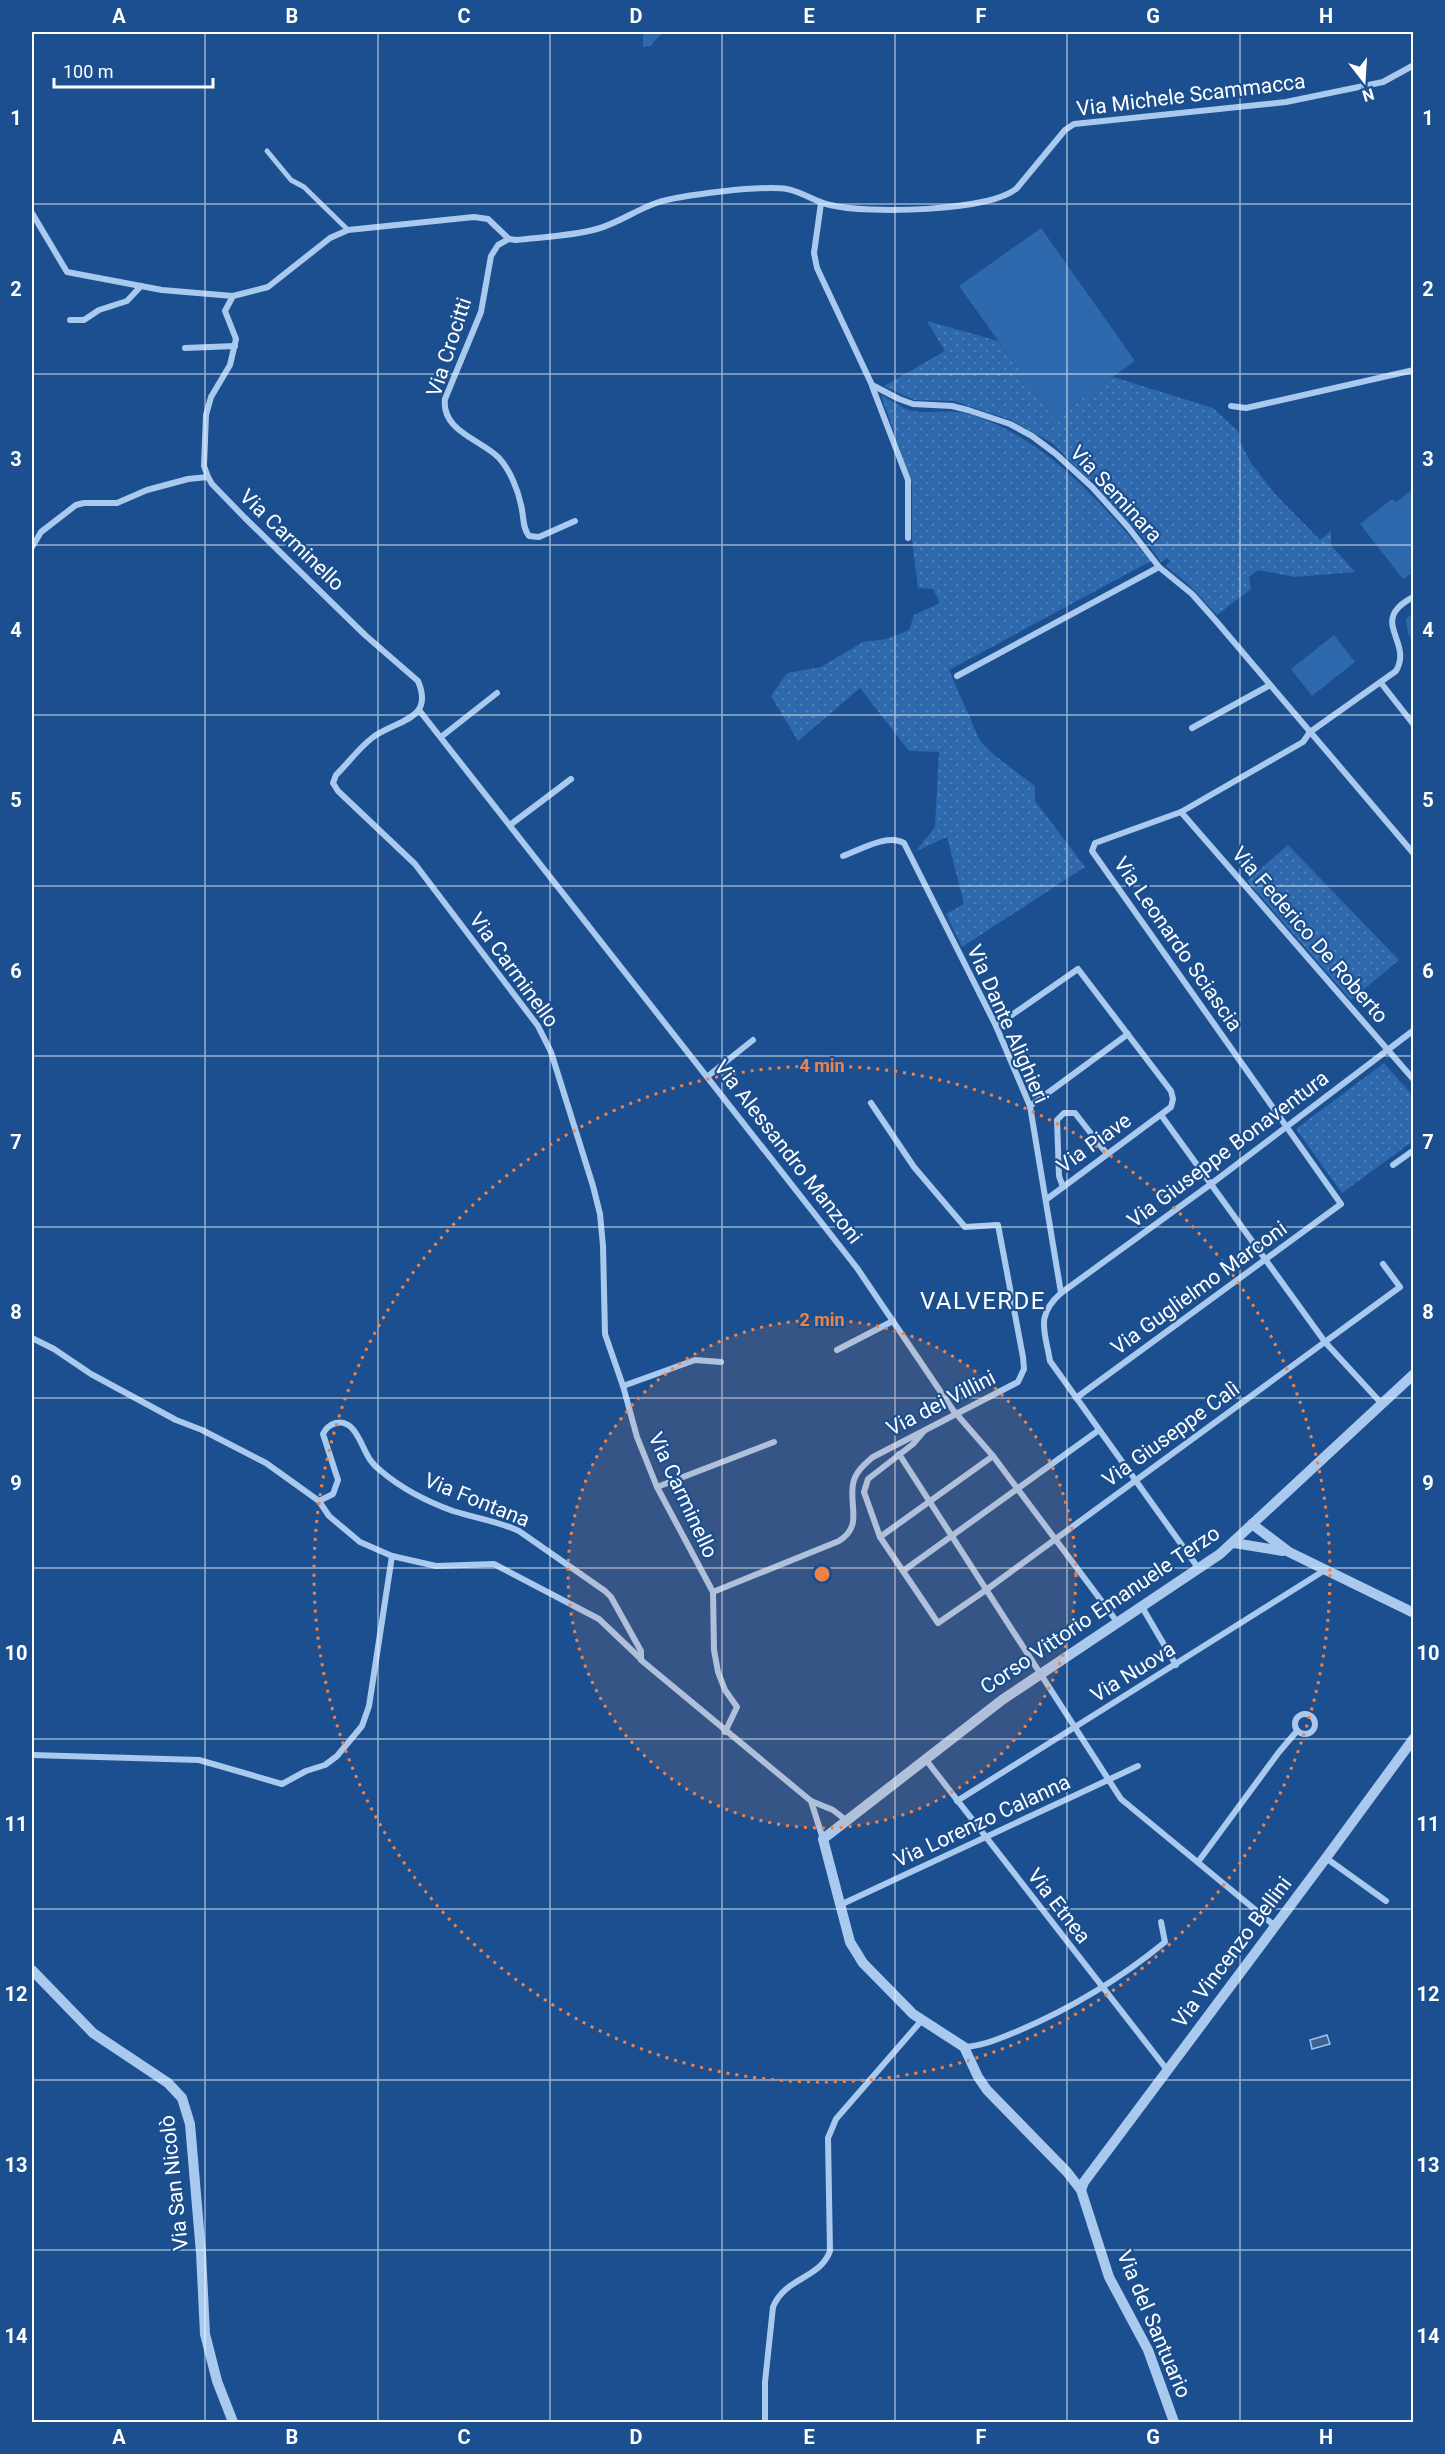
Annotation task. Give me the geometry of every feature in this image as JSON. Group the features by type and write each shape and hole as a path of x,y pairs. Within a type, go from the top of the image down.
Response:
{"street":[{"name":"Via Michele Scammacca","path":"509,239 584,232 599,228 657,203 732,192 788,189 821,203 850,209 892,210 996,200 1010,195 1065,130 1074,124 1286,102 1376,84 1394,77 1413,65"},
{"path":"267,151 291,180 304,187 348,230"},
{"path":"821,203 814,253 817,268 872,385 908,480 908,538"},
{"path":"32,213 67,272 141,286 233,296 268,287 330,238 348,230 474,217 488,219 509,239"},
{"name":"Via Crocitti","path":"509,239 498,245 491,256 481,312 444,406 447,415 463,434 501,460 519,497 525,531 529,536 539,537 575,521"},
{"path":"70,320 84,320 99,310 127,301 141,286"},
{"path":"32,547 41,532 76,505 84,502 117,503 147,490 188,479 208,477 204,466 206,415 211,397 230,365 235,346 234,331 225,311 233,296"},
{"path":"185,348 235,346"},
{"path":"1231,406 1246,408 1413,370"},
{"name":"Via Seminara","path":"872,385 913,404 952,406 1010,424 1032,436 1056,454 1128,527 1159,567 1192,594 1413,854"},
{"name":"Via Carminello","path":"208,477 254,527 365,635 418,681 423,692 423,702 419,710 411,717 375,735 336,775 333,783 415,864 542,1034 557,1073 600,1214 605,1334 637,1437 657,1487 713,1592 714,1650 718,1672 725,1690 737,1707 725,1732"},
{"path":"957,676 1159,567"},
{"name":"Via Leonardo Sciascia","path":"1341,1204 1092,851 1095,843 1181,812 1303,742 1310,732 1381,683 1401,664 1402,656 1392,620 1397,609 1413,596"},
{"path":"1381,683 1413,725"},
{"path":"1192,728 1270,685"},
{"path":"441,737 497,693"},
{"name":"Via Alessandro Manzoni","path":"419,710 857,1268 958,1415 993,1456 1118,1623"},
{"path":"510,825 571,779"},
{"name":"Via Federico De Roberto","path":"1181,812 1413,1080"},
{"name":"Via Dante Alighieri","path":"843,856 885,840 898,839 904,843 996,1026 1030,1106 1061,1293"},
{"path":"996,1026 1078,969 1171,1091 1173,1099 1171,1107 1161,1114 1325,1342 1382,1405"},
{"name":"Via Giuseppe Bonaventura","path":"1199,1569 1050,1361 1044,1321 1045,1310 1061,1293 1286,1128 1413,1030"},
{"path":"1030,1106 1128,1034"},
{"path":"708,1076 753,1040"},
{"name":"Via dei Villini","path":"713,1592 849,1535 852,1530 853,1484 856,1476 873,1457 1018,1382 1024,1369 998,1225 965,1227 914,1167 871,1103"},
{"path":"1063,1186 1059,1176 1056,1120 1064,1113 1075,1113 1107,1154"},
{"name":"Via Piave","path":"1047,1199 1161,1114"},
{"path":"1394,1165 1413,1150"},
{"name":"Via Guglielmo Marconi","path":"1076,1398 1341,1204"},
{"name":"Via Giuseppe Calì","path":"903,1571 938,1623 987,1590 1400,1287 1383,1264"},
{"path":"837,1350 893,1322"},
{"path":"32,1338 54,1349 91,1374 176,1420 202,1430 266,1463 319,1501 329,1516 360,1542 392,1556 436,1566 494,1564 599,1619 641,1660"},
{"path":"623,1386 696,1360 721,1362"},
{"name":"Corso Vittorio Emanuele Terzo","path":"823,1839 973,1721 1234,1543 1413,1374"},
{"name":"Via Fontana","path":"319,1501 333,1494 338,1480 323,1434 327,1427 341,1422 349,1425 354,1431 376,1466 410,1490 440,1506 503,1524 519,1531 605,1591 611,1597 640,1651 641,1660 811,1801 833,1810 847,1821"},
{"path":"924,1431 913,1444 868,1479 864,1492 880,1537 903,1571 1099,1430"},
{"path":"657,1487 774,1442"},
{"path":"899,1454 1121,1799 1275,1926"},
{"path":"880,1537 993,1456"},
{"path":"1252,1524 1289,1552 1413,1614"},
{"path":"1234,1543 1289,1552"},
{"path":"32,1755 199,1760 282,1784 306,1771 325,1765 337,1756 362,1726 369,1706 392,1556"},
{"name":"Via Nuova","path":"957,1801 1326,1570"},
{"path":"1142,1607 1176,1665"},
{"path":"1198,1862 1297,1731"},
{"name":"Via Vincenzo Bellini","path":"1081,2190 1084,2182 1413,1738"},
{"name":"Via Etnea","path":"926,1760 1168,2071"},
{"name":"Via Lorenzo Calanna","path":"840,1906 1138,1766"},
{"path":"811,1801 850,1942 863,1964 913,2014 964,2047 1001,2038 1060,2013 1102,1988 1137,1965 1165,1942 1161,1922"},
{"path":"1326,1858 1386,1901"},
{"name":"Via San Nicolò","path":"32,1970 81,2023 104,2042 168,2083 177,2091 186,2106 194,2156 205,2334 217,2381 233,2422"},
{"path":"765,2422 765,2382 773,2307 778,2296 788,2286 826,2262 830,2251 828,2138 831,2129 836,2119 922,2020"},
{"name":"Via del Santuario","path":"964,2047 978,2078 987,2090 1067,2172 1081,2190 1109,2277 1149,2350 1174,2422"}],"green space":[{"path":"643,32 663,32 650,46 643,47"},
{"path":"1041,228 1135,361 1054,419 959,286"},
{"path":"927,321 998,341 1054,418 1113,377 1213,408 1238,431 1240,442 1251,463 1275,494 1320,540 1331,531 1331,545 1355,572 1295,577 1258,570 1249,577 1251,589 1217,615 1189,585 1166,566 1170,561 1167,558 1161,562 1146,541 1100,491 1102,484 1097,478 1089,480 1052,443 1011,420 954,401 914,400 884,386 945,351"},
{"path":"881,395 910,410 958,412 973,415 1025,440 1049,457 1092,496 1151,561 949,670 980,741 994,755 1035,786 1035,801 1085,867 962,947 946,914 964,904 947,837 916,851 935,827 939,752 909,751 860,688 798,741 771,696 787,673 821,667 863,642 887,639 909,630 914,615 940,603 933,589 918,588 912,540 912,484"},
{"path":"1413,489 1413,572 1403,579 1360,524 1392,499 1396,502"},
{"path":"1413,612 1413,643 1408,633 1406,620"},
{"path":"1334,635 1355,662 1312,696 1291,669"},
{"path":"1288,845 1399,960 1351,1000 1247,881"},
{"path":"1384,1063 1413,1096 1413,1141 1342,1193 1296,1129"}],"water":[{"path":"1327,2035 1330,2044 1312,2049 1310,2040"}],"district":[{"name":"VALVERDE","path":"983,1301"}]}
